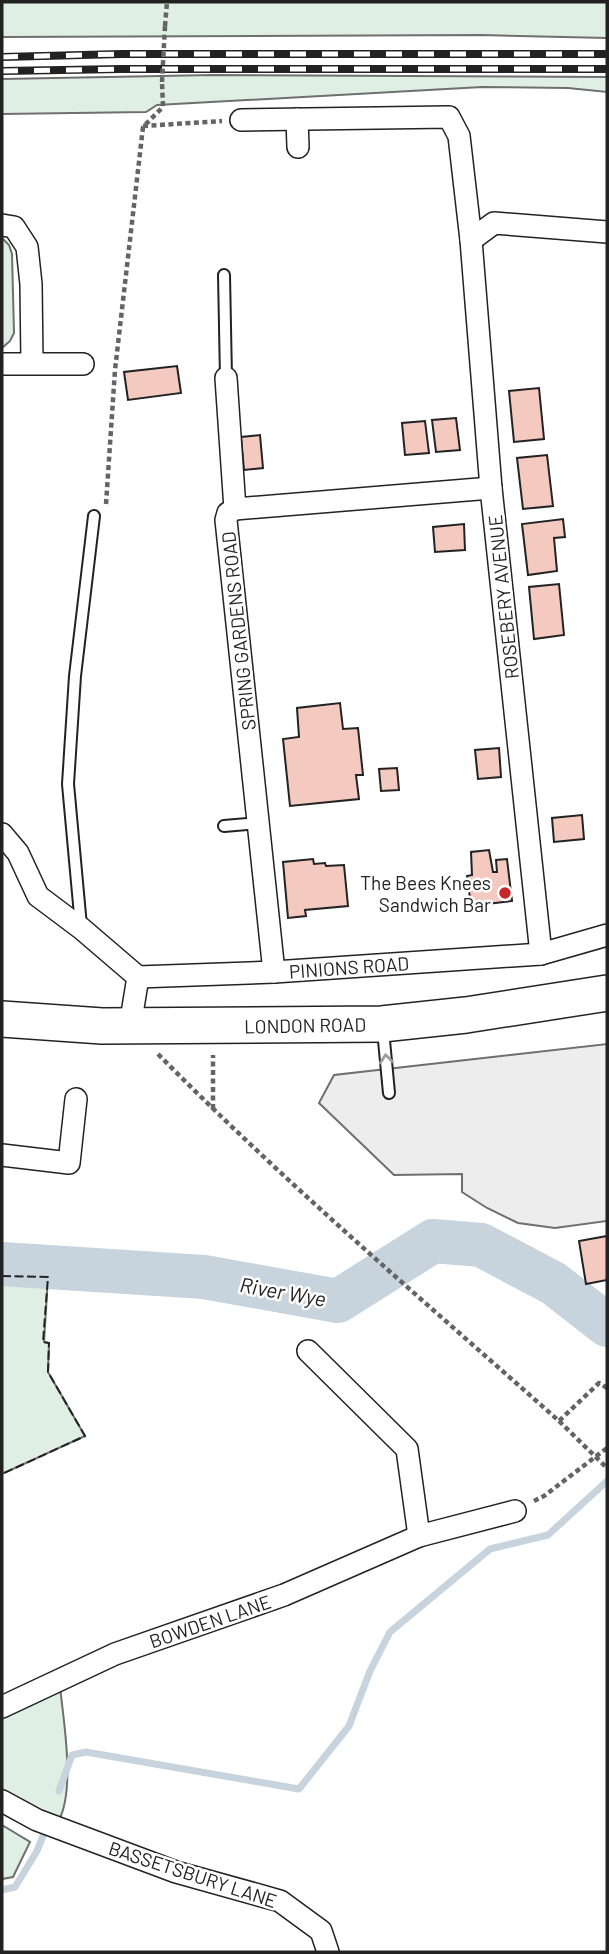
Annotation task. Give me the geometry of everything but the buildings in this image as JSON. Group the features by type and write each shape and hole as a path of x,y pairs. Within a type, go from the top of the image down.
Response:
{"main road":[{"name":"LONDON ROAD","path":"2,1019 102,1026 382,1024 466,1015 607,993"}],"street":[{"name":"ROSEBERY AVENUE","path":"297,119 449,117 459,136 471,240 491,488 541,954"},
{"path":"241,120 297,119 298,147"},
{"path":"471,240 494,223 607,232"},
{"path":"2,225 13,227 27,247 32,285 32,363"},
{"path":"2,364 82,364"},
{"path":"226,378 235,509"},
{"name":"SPRING GARDENS ROAD","path":"274,972 226,520 228,513 235,509 491,488"},
{"path":"2,834 18,853 38,895 138,977 130,1026"},
{"name":"PINIONS ROAD","path":"138,977 274,972 541,954 607,934"},
{"path":"2,1155 69,1163 76,1099"},
{"path":"308,1351 407,1449 419,1536"},
{"name":"BOWDEN LANE","path":"2,1707 115,1654 284,1595 419,1536 515,1511"},
{"name":"BASSETSBURY LANE","path":"2,1801 37,1820 163,1867 280,1900 321,1931 328,1952"}],"lane":[{"path":"224,275 226,378"},
{"path":"82,929 68,784 75,676 94,516"},
{"path":"225,826 258,823"},
{"path":"382,1024 389,1093"}],"path":[{"path":"94,516 106,508 115,370 142,127 163,107 167,2"},
{"path":"142,127 241,120"},
{"path":"130,1026 213,1110 559,1421 607,1468"},
{"path":"197,1027 214,1056 213,1110"},
{"path":"559,1421 599,1383 607,1388"},
{"path":"515,1511 544,1496 607,1448"}],"green space":[{"path":"2,2 607,2 607,38 481,35 2,37"},
{"path":"213,75 607,77 607,92 568,88 482,87 157,105 146,112 2,114 2,79"},
{"path":"2,238 9,245 12,254 14,333 2,348"},
{"path":"2,1276 48,1277 44,1342 49,1343 48,1372 85,1436 2,1474"},
{"path":"60,1687 67,1774 64,1807 59,1820 2,1794 2,1710"},
{"path":"2,1825 30,1842 13,1877 2,1879"}],"shaded area":[{"path":"607,1044 607,1221 555,1228 518,1223 462,1192 462,1174 394,1175 319,1103 334,1075"}],"waterway":[{"name":"River Wye","path":"2,1264 204,1277 338,1301 433,1241 481,1245 553,1283 607,1325"},
{"path":"59,1791 72,1755 86,1752 299,1789 349,1726 370,1671 390,1632 490,1549 548,1535 607,1481"},
{"path":"2,1890 15,1887 37,1851 44,1833"}],"railway":[{"path":"2,57 122,54 607,54"},
{"path":"2,71 607,69"}],"fence":[{"path":"2,1276 48,1277 43,1342 49,1343 48,1372 85,1436 2,1474"}],"place":[{"name":"The Bees Knees Sandwich Bar","path":"505,893"}]}
